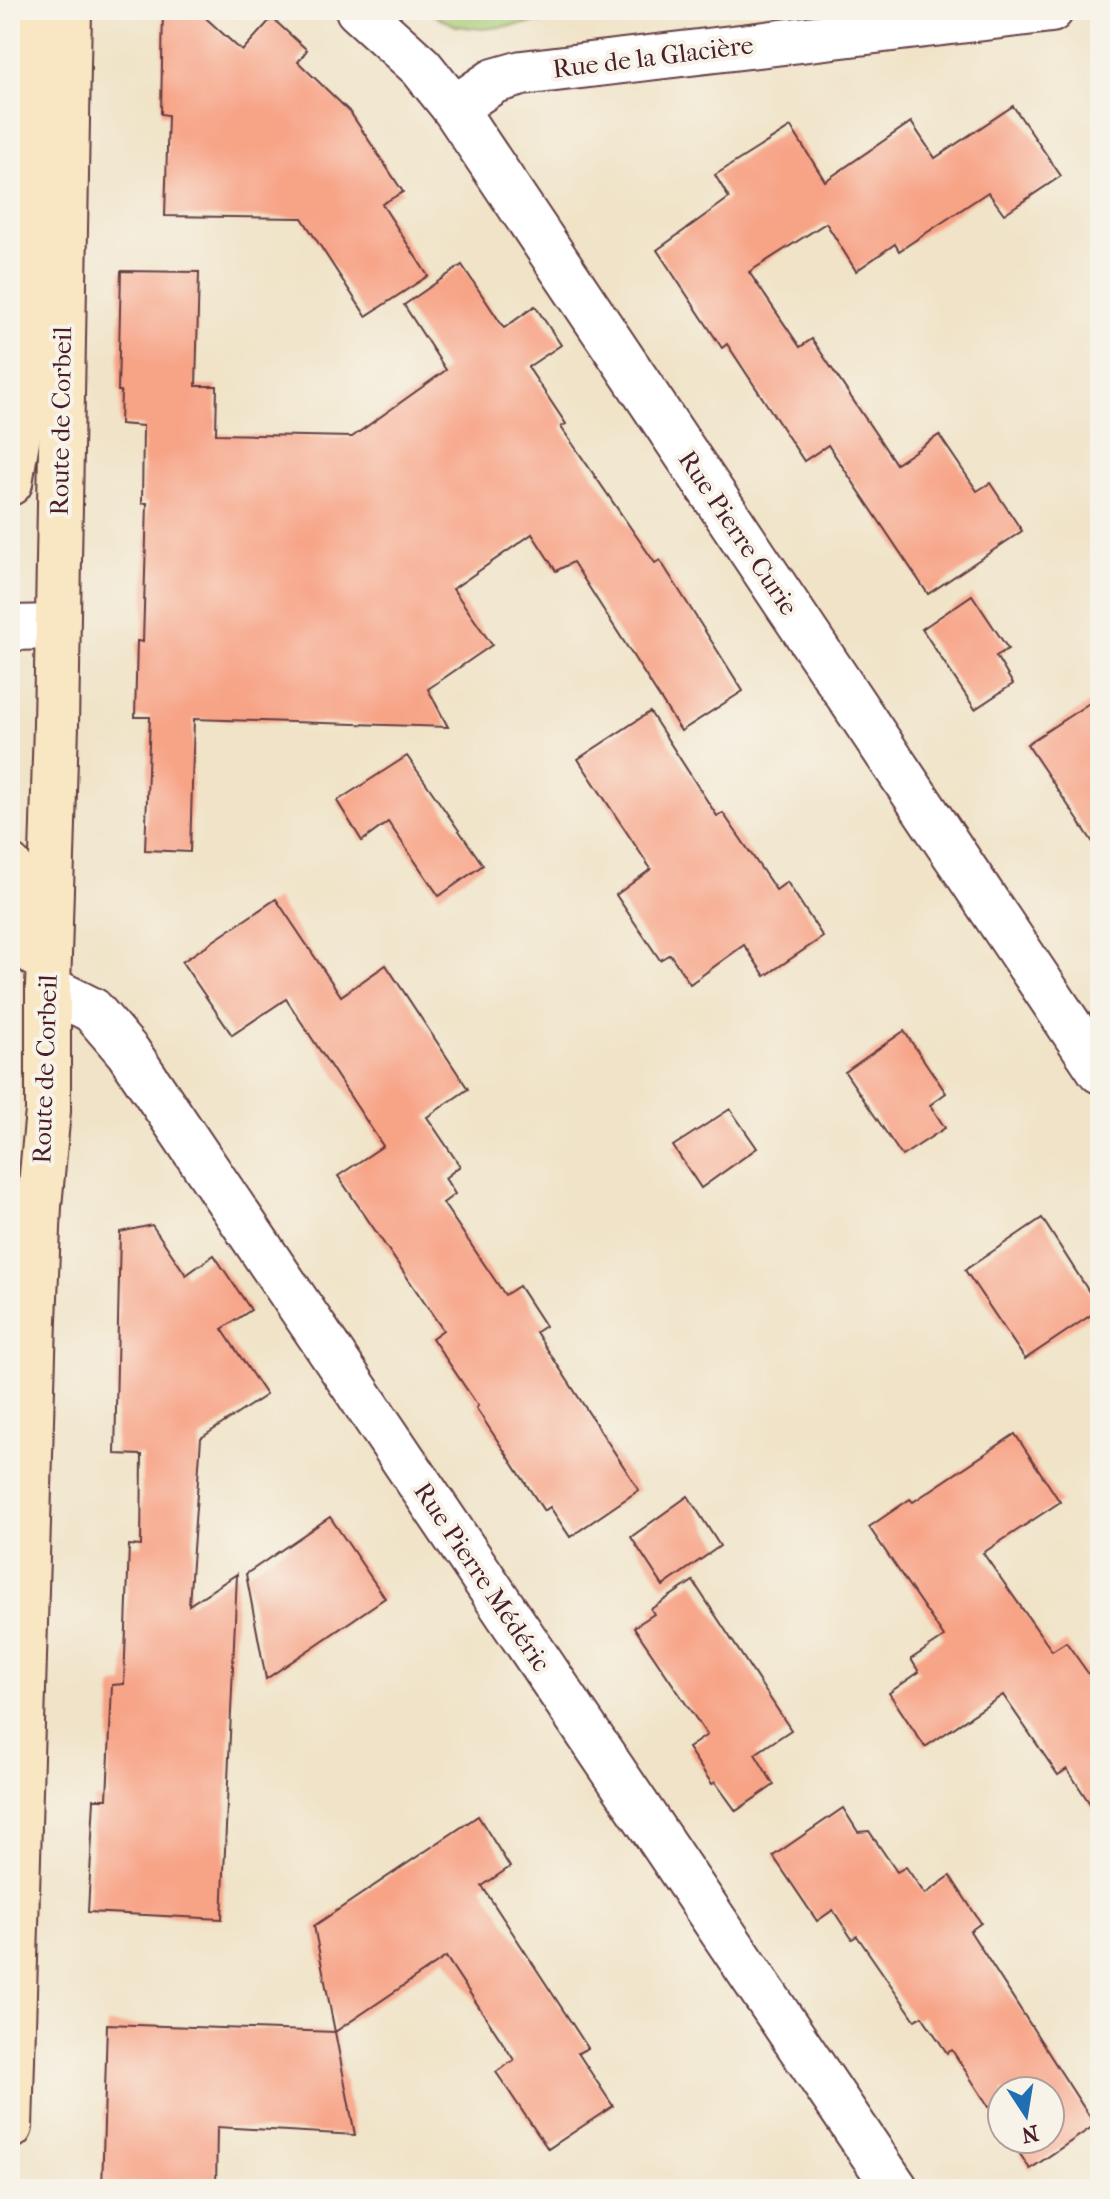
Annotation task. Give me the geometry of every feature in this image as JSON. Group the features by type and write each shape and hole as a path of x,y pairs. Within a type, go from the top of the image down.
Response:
{"main road":[{"name":"Route de Corbeil","path":"10,483 19,428 31,10"},
{"name":"Route de Corbeil","path":"10,2127 34,1320 39,1206 48,1111 69,10"},
{"path":"10,867 48,988"}],"street":[{"name":"Rue Pierre Curie","path":"358,10 421,67 454,108 1100,1071"},
{"name":"Rue de la Glacière","path":"454,108 494,81 522,73 1051,10"},
{"path":"10,628 57,627"},
{"name":"Rue Pierre Médéric","path":"48,988 92,1010 128,1052 896,2189"}],"green space":[{"path":"423,10 651,10 482,29 456,26"}],"building":[{"path":"163,10 197,10 242,51 272,18 307,50 298,62 350,112 403,192 382,204 428,276 366,316 302,218 165,216 168,115 161,114"},
{"path":"1013,106 1061,176 1004,214 988,192 899,251 895,244 856,271 826,223 749,272 800,347 812,339 896,464 939,435 977,491 990,483 1022,531 928,594 828,445 804,461 727,344 722,348 657,250 729,198 715,175 791,127 825,181 911,122 935,158"},
{"path":"462,265 504,328 535,306 561,345 528,367 566,424 561,427 655,563 660,560 743,691 681,731 573,562 556,571 532,534 453,589 492,645 428,689 448,727 194,719 190,852 145,850 150,717 135,717 137,641 143,642 147,503 142,503 143,426 120,424 121,271 199,272 196,386 217,386 216,434 352,437 446,370 404,305"},
{"path":"972,595 1008,649 996,656 1013,684 975,709 922,629"},
{"path":"1100,696 1100,853 1027,744"},
{"path":"650,712 717,816 723,813 776,890 787,882 823,937 765,976 744,945 690,984 670,954 660,960 616,895 651,869 578,759"},
{"path":"407,756 483,865 439,896 388,822 362,841 337,801"},
{"path":"276,899 341,996 386,965 468,1089 427,1117 460,1166 445,1178 455,1194 443,1203 505,1295 519,1286 545,1326 536,1332 639,1490 570,1537 550,1507 544,1511 476,1408 478,1406 432,1338 443,1330 338,1176 383,1146 286,999 232,1035 182,962"},
{"path":"904,1031 946,1093 930,1105 945,1128 902,1156 845,1072"},
{"path":"730,1109 757,1148 701,1188 673,1146"},
{"path":"1042,1218 1100,1309 1025,1359 965,1270"},
{"path":"152,1225 186,1275 214,1255 251,1310 222,1329 266,1395 201,1438 189,1605 237,1574 222,1919 88,1912 94,1799 107,1799 112,1685 124,1684 129,1545 141,1546 142,1455 115,1454 120,1232"},
{"path":"1015,1434 1060,1502 983,1553 1052,1651 1066,1642 1100,1690 1100,1819 1067,1769 1058,1775 1003,1695 925,1747 889,1693 919,1672 911,1659 944,1637 869,1527 910,1499 913,1502"},
{"path":"688,1496 720,1546 663,1586 631,1537"},
{"path":"330,1517 385,1598 266,1679 246,1574"},
{"path":"693,1581 791,1730 755,1754 774,1785 736,1811 715,1782 712,1784 688,1748 707,1735 634,1627 654,1614 651,1609"},
{"path":"843,1808 858,1832 869,1831 897,1872 906,1867 925,1894 950,1876 981,1923 970,1931 1063,2075 986,2075 986,2102 952,2050 947,2053 922,2016 915,2020 857,1936 852,1939 833,1910 817,1921 773,1856"},
{"path":"478,1816 510,1867 482,1886 588,2048 578,2053 613,2106 548,2149 496,2072 514,2060 446,1957 335,2032 314,1926"},
{"path":"107,2024 335,2032 355,2135 217,2127 216,2189 102,2189"},
{"path":"1066,2080 1095,2125 1066,2145"},
{"path":"1021,2155 1051,2155 1030,2169"}]}
